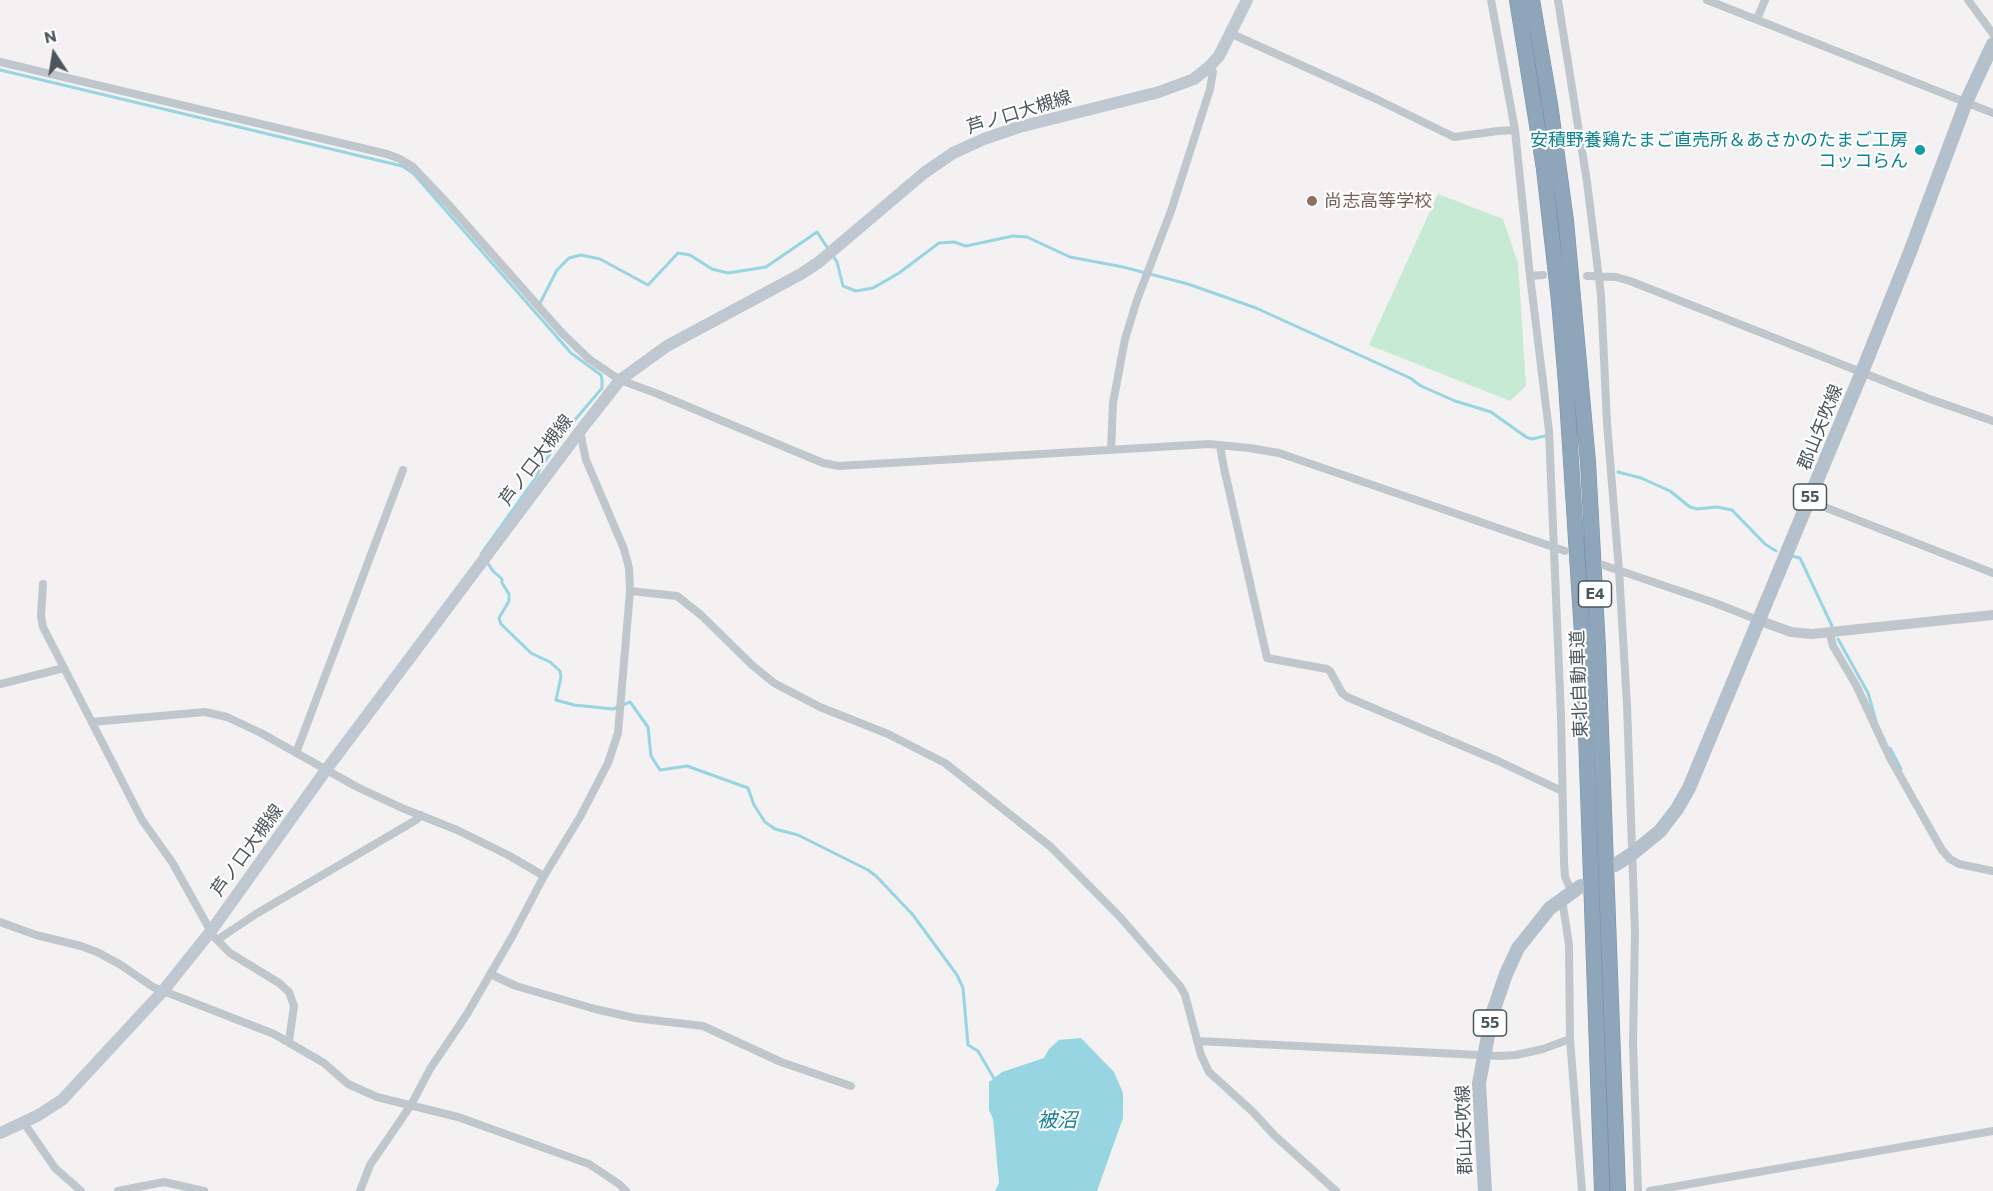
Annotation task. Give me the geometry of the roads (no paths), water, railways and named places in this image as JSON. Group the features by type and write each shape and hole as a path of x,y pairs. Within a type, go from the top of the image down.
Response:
{"highway":[{"name":"東北自動車道","path":"1517,0 1544,169 1566,383 1582,637 1602,1191"},
{"name":"東北自動車道","path":"1532,0 1550,104 1566,221 1587,451 1598,659 1618,1191"}],"main road":[{"name":"芦ノ口大槻線","path":"0,1133 62,1100 214,936 326,770 579,431 620,380 668,346 819,262 924,173 953,153 1019,127 1166,90 1194,79 1220,56 1247,0"},
{"name":"郡山矢吹線","path":"1615,865 1660,831 1683,799 1862,372 1966,102 1993,44"},
{"name":"郡山矢吹線","path":"1485,1191 1479,1083 1492,1015 1515,954 1539,921 1572,892"}],"street":[{"path":"1491,0 1515,130 1530,276 1550,431 1565,877 1572,892 1569,945 1570,1039 1582,1191"},
{"path":"1558,0 1587,182 1599,277 1619,570 1635,933 1633,1043 1638,1191"},
{"path":"1707,0 1993,113"},
{"path":"1757,19 1765,0"},
{"path":"1968,0 1993,34"},
{"path":"1232,34 1454,137 1498,130 1515,130"},
{"path":"0,62 400,159 413,167 448,204 581,354 620,380 815,460 839,466 874,462 1209,444 1279,453 1564,551"},
{"path":"1112,450 1113,403 1125,339 1137,300 1168,221 1206,99 1212,74 1210,66"},
{"path":"1530,276 1543,275"},
{"path":"1587,276 1616,277 1630,281 1927,398 1993,421"},
{"path":"360,1191 370,1165 456,1033 513,935 544,876 580,817 608,763 618,733 630,591 629,568 624,549 586,460 579,431"},
{"path":"1220,446 1267,658 1326,669 1330,671 1342,693 1347,697 1496,760 1562,791"},
{"path":"296,753 403,470"},
{"path":"1809,501 1993,573"},
{"path":"1603,565 1715,603 1791,632 1830,634 1993,615"},
{"path":"43,584 41,616 43,627 142,820 172,862 214,936 230,953 279,983 289,992 294,1006 289,1041"},
{"path":"630,591 677,596 701,615 752,665 774,683 820,707 910,745 945,764 1051,847 1120,917 1171,974 1185,995 1201,1055 1209,1072 1336,1191"},
{"path":"1830,634 1833,646 1861,694 1890,758 1942,850 1959,864 1993,871"},
{"path":"0,684 64,668"},
{"path":"92,722 205,712 239,721 326,770 402,808 508,855 544,876"},
{"path":"214,936 256,914 421,815"},
{"path":"0,922 97,952 121,964 153,987 289,1041 324,1063 348,1084 377,1097 478,1124 589,1164 620,1184 626,1191"},
{"path":"490,974 523,989 595,1009 635,1018 703,1026 781,1062 851,1086"},
{"path":"1197,1041 1499,1056 1544,1049 1570,1039"},
{"path":"24,1122 55,1168 81,1191"},
{"path":"1650,1191 1993,1131"},
{"path":"118,1191 164,1182 204,1191"}],"water":[{"name":"被沼","path":"1081,1038 1114,1072 1123,1093 1123,1118 1097,1191 995,1191 999,1183 993,1119 989,1110 989,1082 1002,1072 1044,1058 1049,1049 1059,1040"}],"waterway":[{"path":"0,70 402,166 413,173 571,353 601,375 602,380 602,388 574,421 481,554"},
{"path":"539,305 557,270 569,258 581,255 600,259 648,285 678,253 690,255 712,269 728,273 766,267 817,232 829,250"},
{"path":"833,256 837,262 843,286 856,291 873,288 899,273 939,243 954,242 966,246 1013,236 1027,237 1070,257 1123,267 1188,284 1256,308 1410,378 1421,386 1455,401 1491,412 1526,437 1532,439 1545,436"},
{"path":"1618,472 1641,478 1670,491 1690,507 1697,509 1717,507 1732,510 1765,544 1776,551"},
{"path":"1792,556 1800,558 1832,626"},
{"path":"487,562 502,579 509,594 509,601 499,618 501,624 531,653 550,662 560,671 561,677 556,700 574,705 613,709 630,702 648,727 651,756 660,770 687,766 748,788 754,805 765,822 775,829 798,835 876,876 913,915 957,975 963,988 968,1045 978,1051 996,1082"},
{"path":"1838,639 1868,693 1876,721"},
{"path":"1890,748 1901,769"}],"place":[{"name":"安積野養鶏たまご直売所＆あさかのたまご工房 コッコらん","path":"1920,150"},
{"name":"尚志高等学校","path":"1312,201"}]}
